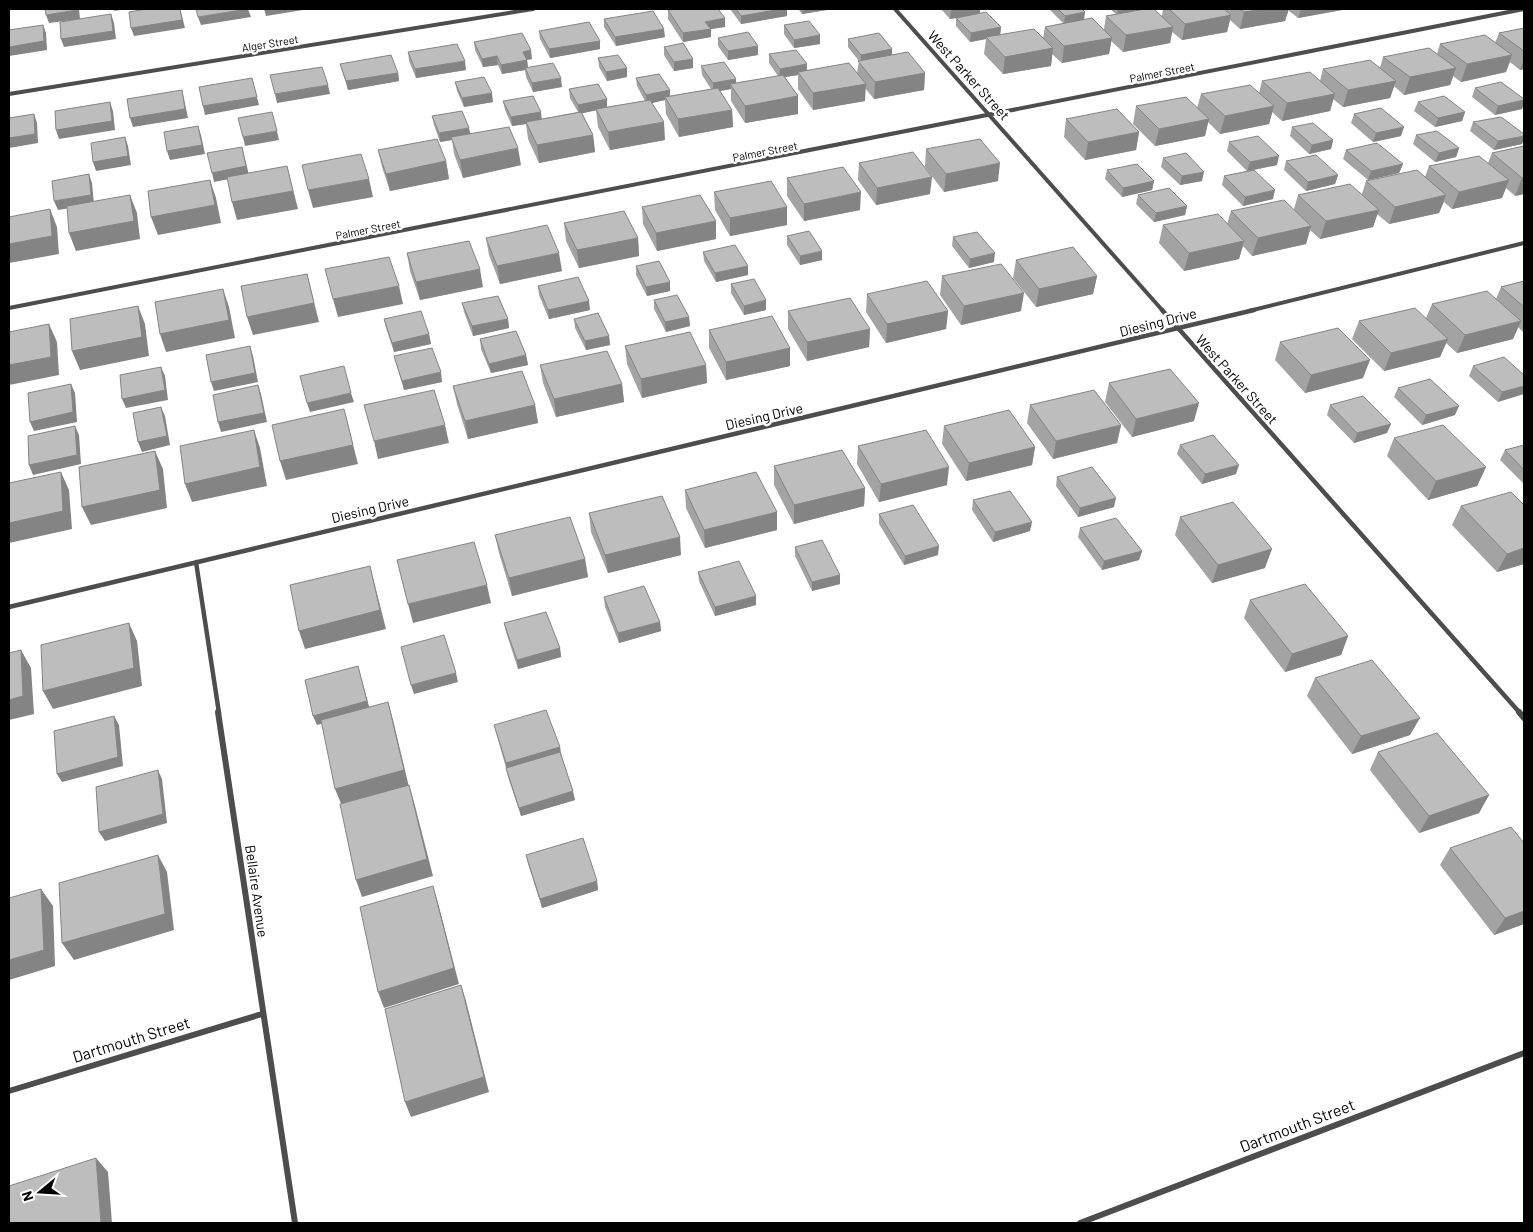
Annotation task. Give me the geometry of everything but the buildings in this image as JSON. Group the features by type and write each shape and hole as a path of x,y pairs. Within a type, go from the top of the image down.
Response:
{"street":[{"name":"Alger Street","path":"9,94 533,9"},
{"name":"West Parker Street","path":"895,9 1524,718"},
{"name":"Palmer Street","path":"9,308 990,116 1524,9"},
{"name":"Diesing Drive","path":"9,607 1178,329 1524,243"},
{"name":"Bellaire Avenue","path":"196,562 262,1014 295,1223"},
{"name":"Dartmouth Street","path":"9,1091 262,1014"},
{"name":"Dartmouth Street","path":"1080,1223 1524,1053"}]}
